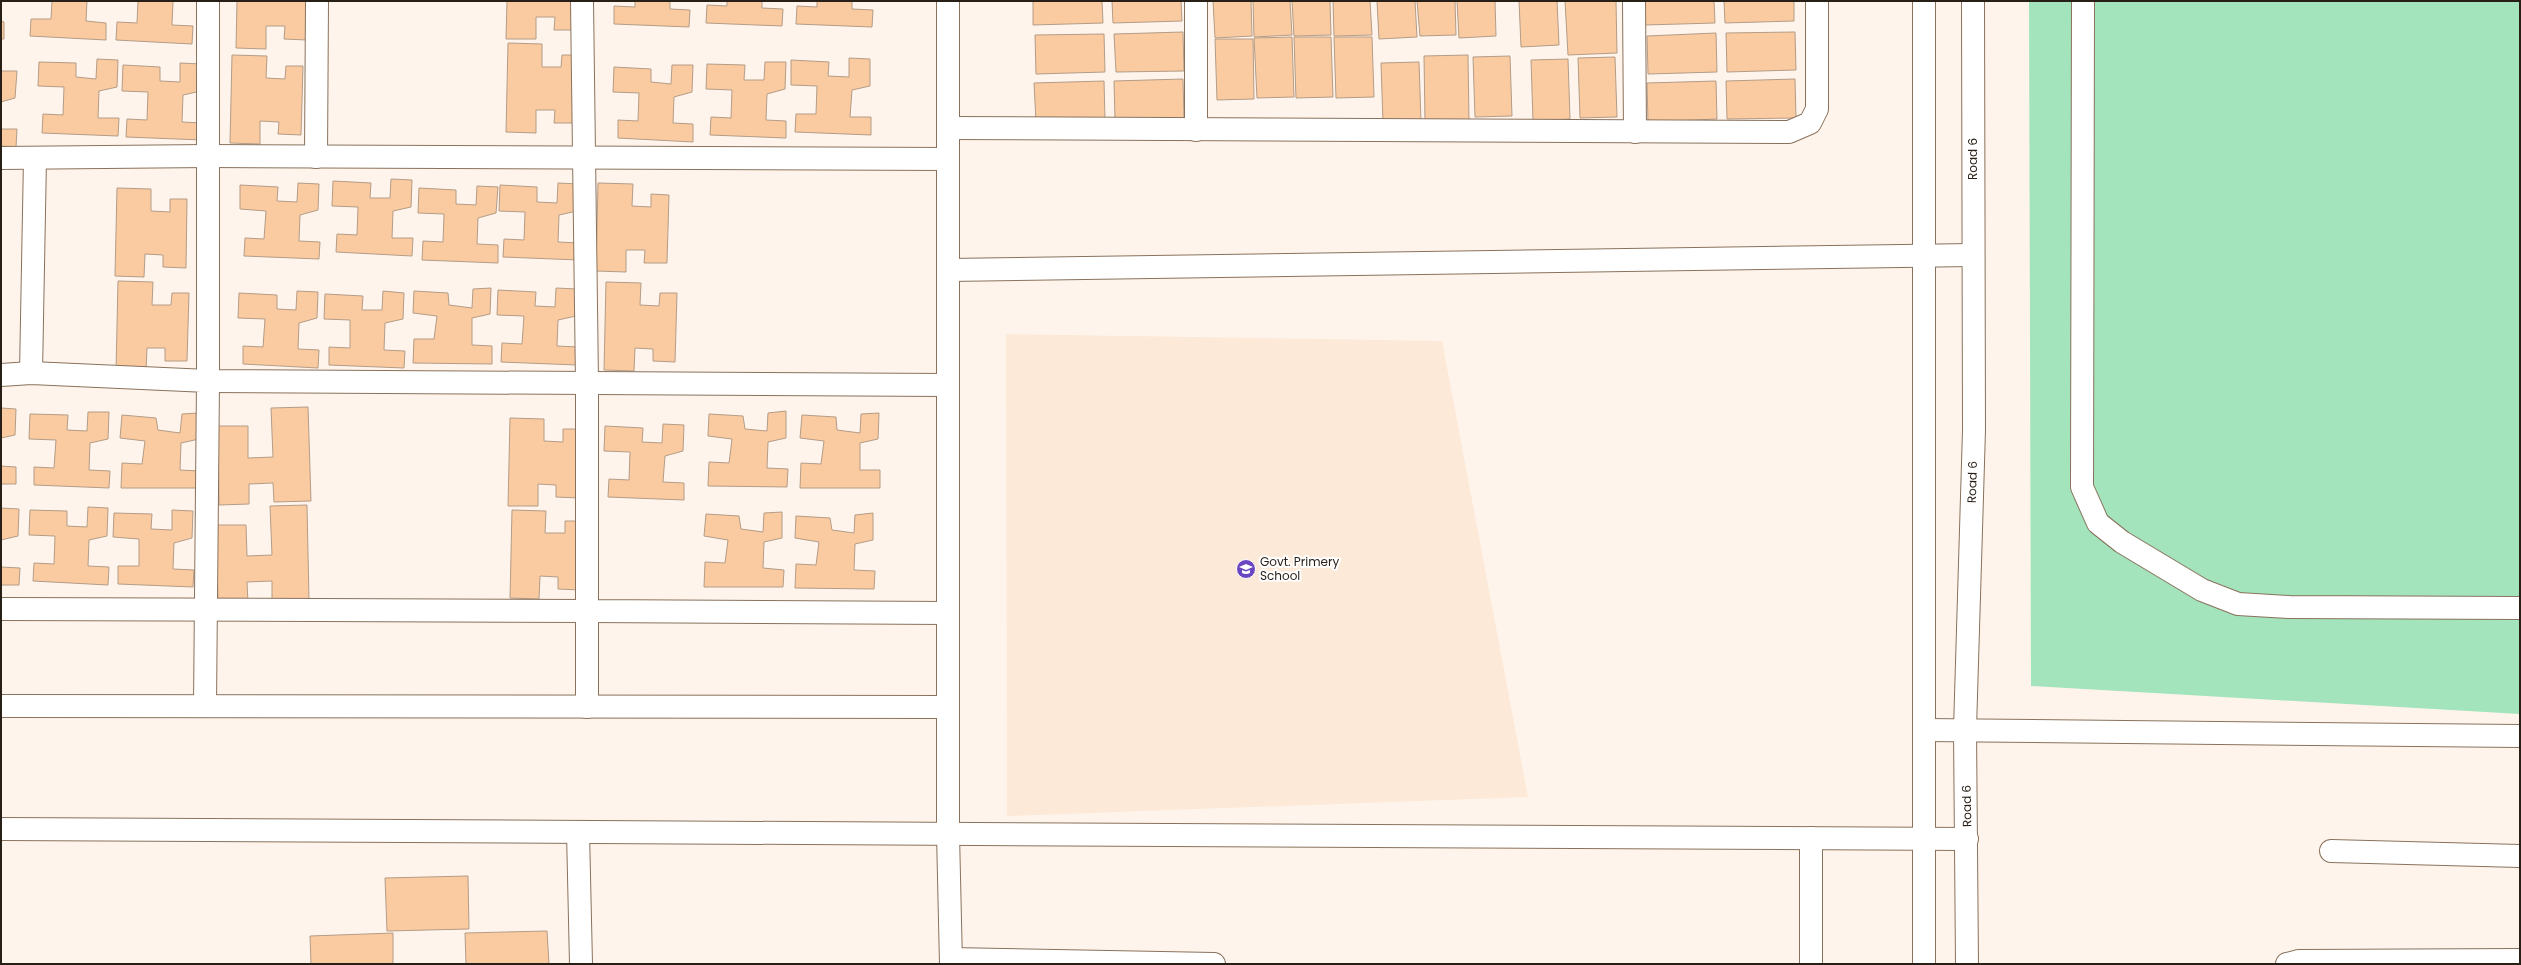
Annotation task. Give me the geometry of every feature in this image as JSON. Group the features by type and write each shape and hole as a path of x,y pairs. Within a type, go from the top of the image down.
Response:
{"street":[{"path":"205,706 208,381 208,1"},
{"path":"316,157 317,1"},
{"path":"582,1 587,383 587,707"},
{"path":"948,1 948,834 951,961 1214,964"},
{"path":"1196,1 1196,130"},
{"path":"1634,1 1635,132"},
{"path":"948,128 1789,132 1810,123 1817,109 1817,1"},
{"path":"1924,1 1924,964"},
{"name":"Road 6","path":"1968,964 1965,729 1974,430 1973,1"},
{"path":"2084,1 2082,487 2098,523 2122,542 2202,590 2238,604 2289,607 2520,608"},
{"path":"1,158 208,156 948,160"},
{"path":"31,373 35,158"},
{"path":"948,270 1973,255"},
{"path":"1,374 31,373 208,381 948,385"},
{"path":"1,608 948,613"},
{"path":"1,706 948,707"},
{"path":"1924,730 1965,729 2520,736"},
{"path":"1,829 1967,839"},
{"path":"578,832 581,964"},
{"path":"1811,838 1811,964"},
{"path":"2331,851 2520,856"},
{"path":"2287,964 2299,961 2520,960"}],"shaded area":[{"name":"Govt. Primery School","path":"1006,334 1442,341 1528,797 1007,816"}],"green space":[{"path":"2029,1 2520,1 2520,714 2031,686"}],"building":[{"path":"52,1 87,1 86,21 106,23 106,40 30,36 31,19 51,19"},
{"path":"138,1 173,1 172,25 193,26 192,44 116,40 117,22 137,23"},
{"path":"237,1 308,1 307,40 284,39 285,26 266,26 266,49 236,48"},
{"path":"507,1 578,1 577,30 554,30 555,17 536,17 536,39 506,39"},
{"path":"635,1 670,1 670,9 690,10 689,27 614,24 614,6 635,7"},
{"path":"727,1 762,1 762,8 783,9 782,26 706,23 707,5 727,6"},
{"path":"817,1 852,1 852,9 873,10 872,27 796,24 797,6 817,7"},
{"path":"1033,1 1102,1 1103,23 1033,25"},
{"path":"1112,1 1181,1 1182,21 1113,23"},
{"path":"1213,1 1251,1 1252,36 1215,38"},
{"path":"1253,1 1290,1 1292,35 1254,37"},
{"path":"1292,1 1330,1 1331,35 1294,36"},
{"path":"1333,1 1370,1 1372,35 1334,36"},
{"path":"1377,1 1415,1 1417,37 1379,39"},
{"path":"1417,1 1455,1 1456,35 1420,36"},
{"path":"1457,1 1495,1 1496,36 1459,38"},
{"path":"1519,1 1557,1 1559,45 1521,47"},
{"path":"1565,1 1616,1 1617,53 1568,55"},
{"path":"1645,1 1714,1 1715,23 1645,25"},
{"path":"1724,1 1794,1 1794,21 1725,23"},
{"path":"1,21 4,22 4,39 1,39"},
{"path":"1183,32 1184,71 1116,72 1114,34"},
{"path":"1795,32 1796,70 1727,72 1726,33"},
{"path":"1716,33 1717,72 1648,74 1647,36"},
{"path":"1104,34 1105,72 1036,74 1035,35"},
{"path":"1292,37 1294,97 1257,98 1254,38"},
{"path":"1294,37 1331,37 1333,97 1296,98"},
{"path":"1334,37 1372,37 1374,97 1336,98"},
{"path":"1215,39 1253,39 1254,99 1217,100"},
{"path":"508,43 542,44 542,67 561,67 562,55 579,55 577,123 554,123 555,110 536,110 536,133 506,132"},
{"path":"232,55 267,56 266,78 285,79 286,66 303,66 301,135 278,134 279,122 260,121 260,144 230,143"},
{"path":"1468,55 1469,121 1425,121 1424,56"},
{"path":"1510,56 1512,116 1475,117 1473,57"},
{"path":"1615,57 1617,117 1580,118 1578,58"},
{"path":"849,58 870,59 870,86 852,90 850,117 871,117 871,135 795,132 796,114 816,114 817,86 791,85 791,60 829,62 828,76 849,77"},
{"path":"97,59 118,60 117,87 99,91 98,118 119,118 118,136 42,133 43,114 63,115 64,87 38,86 39,62 76,63 76,77 96,79"},
{"path":"1568,59 1570,119 1533,121 1531,60"},
{"path":"765,62 786,62 785,89 767,94 766,120 786,121 786,138 710,135 711,117 731,118 732,90 706,89 707,64 745,65 744,80 764,80"},
{"path":"1419,62 1421,122 1383,123 1381,63"},
{"path":"180,63 201,64 201,91 183,95 182,122 202,123 202,140 126,137 127,119 147,120 148,92 122,91 123,65 160,67 160,81 180,82"},
{"path":"672,65 693,65 692,92 674,97 673,123 693,124 693,142 618,138 618,120 638,121 639,93 613,92 614,67 651,69 651,82 671,84"},
{"path":"1,71 17,71 15,98 1,102"},
{"path":"1183,79 1184,118 1115,120 1114,81"},
{"path":"1795,79 1796,118 1727,119 1726,81"},
{"path":"1104,81 1105,120 1036,122 1034,83"},
{"path":"1716,81 1717,119 1648,122 1647,83"},
{"path":"1,129 17,129 16,147 1,146"},
{"path":"391,179 412,180 411,207 393,211 392,238 413,238 412,256 336,252 337,234 357,235 358,207 332,206 333,181 371,183 370,198 390,198"},
{"path":"298,183 319,184 318,210 300,215 299,241 320,242 319,259 244,256 245,238 264,239 266,211 240,209 240,185 278,187 277,201 297,202"},
{"path":"558,183 579,184 577,211 559,215 558,242 579,243 579,260 503,257 504,239 524,240 525,212 499,211 500,185 537,187 537,202 557,203"},
{"path":"598,183 633,184 632,206 651,207 651,194 669,195 667,263 644,263 645,250 626,250 626,272 596,271"},
{"path":"477,186 498,187 496,213 478,218 477,244 498,245 498,263 422,260 423,241 443,242 444,214 418,213 419,188 456,190 456,204 476,205"},
{"path":"117,188 151,189 151,211 170,212 170,199 187,199 186,268 163,267 163,255 145,254 144,277 115,276"},
{"path":"118,281 153,282 152,305 171,305 172,293 189,293 187,361 165,361 165,348 147,348 146,370 116,370"},
{"path":"606,282 641,283 640,305 659,306 660,293 677,293 675,362 653,361 653,349 635,348 634,371 604,370"},
{"path":"491,288 490,314 472,318 472,345 492,346 492,364 413,363 414,339 434,339 437,316 413,313 414,291 448,293 449,305 472,308 473,289"},
{"path":"556,288 577,289 576,316 558,320 557,346 578,347 577,365 501,362 502,343 522,344 524,316 497,315 498,290 536,292 535,306 555,307"},
{"path":"297,291 318,292 317,318 299,323 298,349 319,350 318,368 243,364 243,346 263,347 265,319 238,318 239,293 277,295 277,309 296,310"},
{"path":"383,291 404,293 403,319 385,323 384,350 405,351 404,368 329,365 329,347 350,348 350,320 324,319 325,294 363,296 362,310 382,310"},
{"path":"308,407 311,501 274,502 273,483 249,484 249,504 219,505 218,426 248,426 248,458 273,457 271,408"},
{"path":"1,408 16,409 15,435 1,438"},
{"path":"786,411 786,438 768,442 767,468 788,469 787,487 708,486 709,462 729,463 732,439 708,436 709,414 743,416 745,429 767,431 768,413"},
{"path":"88,412 109,412 108,439 90,443 89,470 110,471 109,488 34,485 34,467 54,468 56,440 29,439 30,414 68,415 67,430 87,431"},
{"path":"199,413 199,439 181,443 180,470 200,471 200,488 121,488 122,463 142,464 145,441 120,438 122,415 156,418 158,430 180,433 182,414"},
{"path":"879,413 878,439 860,443 860,470 880,470 880,488 800,488 801,463 821,464 824,441 800,438 802,415 836,417 837,430 860,433 861,414"},
{"path":"510,418 544,419 544,441 563,442 563,429 581,429 579,498 556,497 556,485 538,484 538,506 508,506"},
{"path":"663,424 684,425 683,451 665,456 663,482 684,483 684,500 608,497 609,479 629,480 630,452 604,451 605,426 643,428 642,442 662,443"},
{"path":"1,466 16,467 16,484 1,484"},
{"path":"307,505 309,600 272,601 272,581 247,582 248,603 218,603 216,525 246,525 247,556 272,555 270,506"},
{"path":"88,507 108,508 107,536 89,540 88,566 109,567 108,585 33,581 34,563 54,564 55,536 29,535 30,510 67,511 67,526 87,527"},
{"path":"1,508 19,509 18,536 1,540"},
{"path":"172,510 193,511 192,538 174,543 173,569 194,570 193,587 118,584 118,566 139,566 139,539 113,537 114,513 152,514 151,529 172,530"},
{"path":"512,510 546,511 545,533 565,533 565,521 582,521 580,590 558,589 558,577 540,576 539,599 510,598"},
{"path":"782,512 782,538 764,542 763,568 784,570 783,587 704,587 705,562 725,563 728,540 704,536 706,514 739,516 741,529 763,532 764,513"},
{"path":"873,513 873,540 855,544 854,570 875,571 874,589 795,588 796,564 816,565 819,542 795,538 796,516 830,518 832,530 854,533 855,515"},
{"path":"1,567 20,568 19,585 1,585"},
{"path":"468,876 469,929 387,931 385,878"},
{"path":"547,931 549,964 466,964 465,933"},
{"path":"393,933 393,964 311,964 310,936"}],"place":[{"name":"Govt. Primery School","path":"1246,569"}]}
